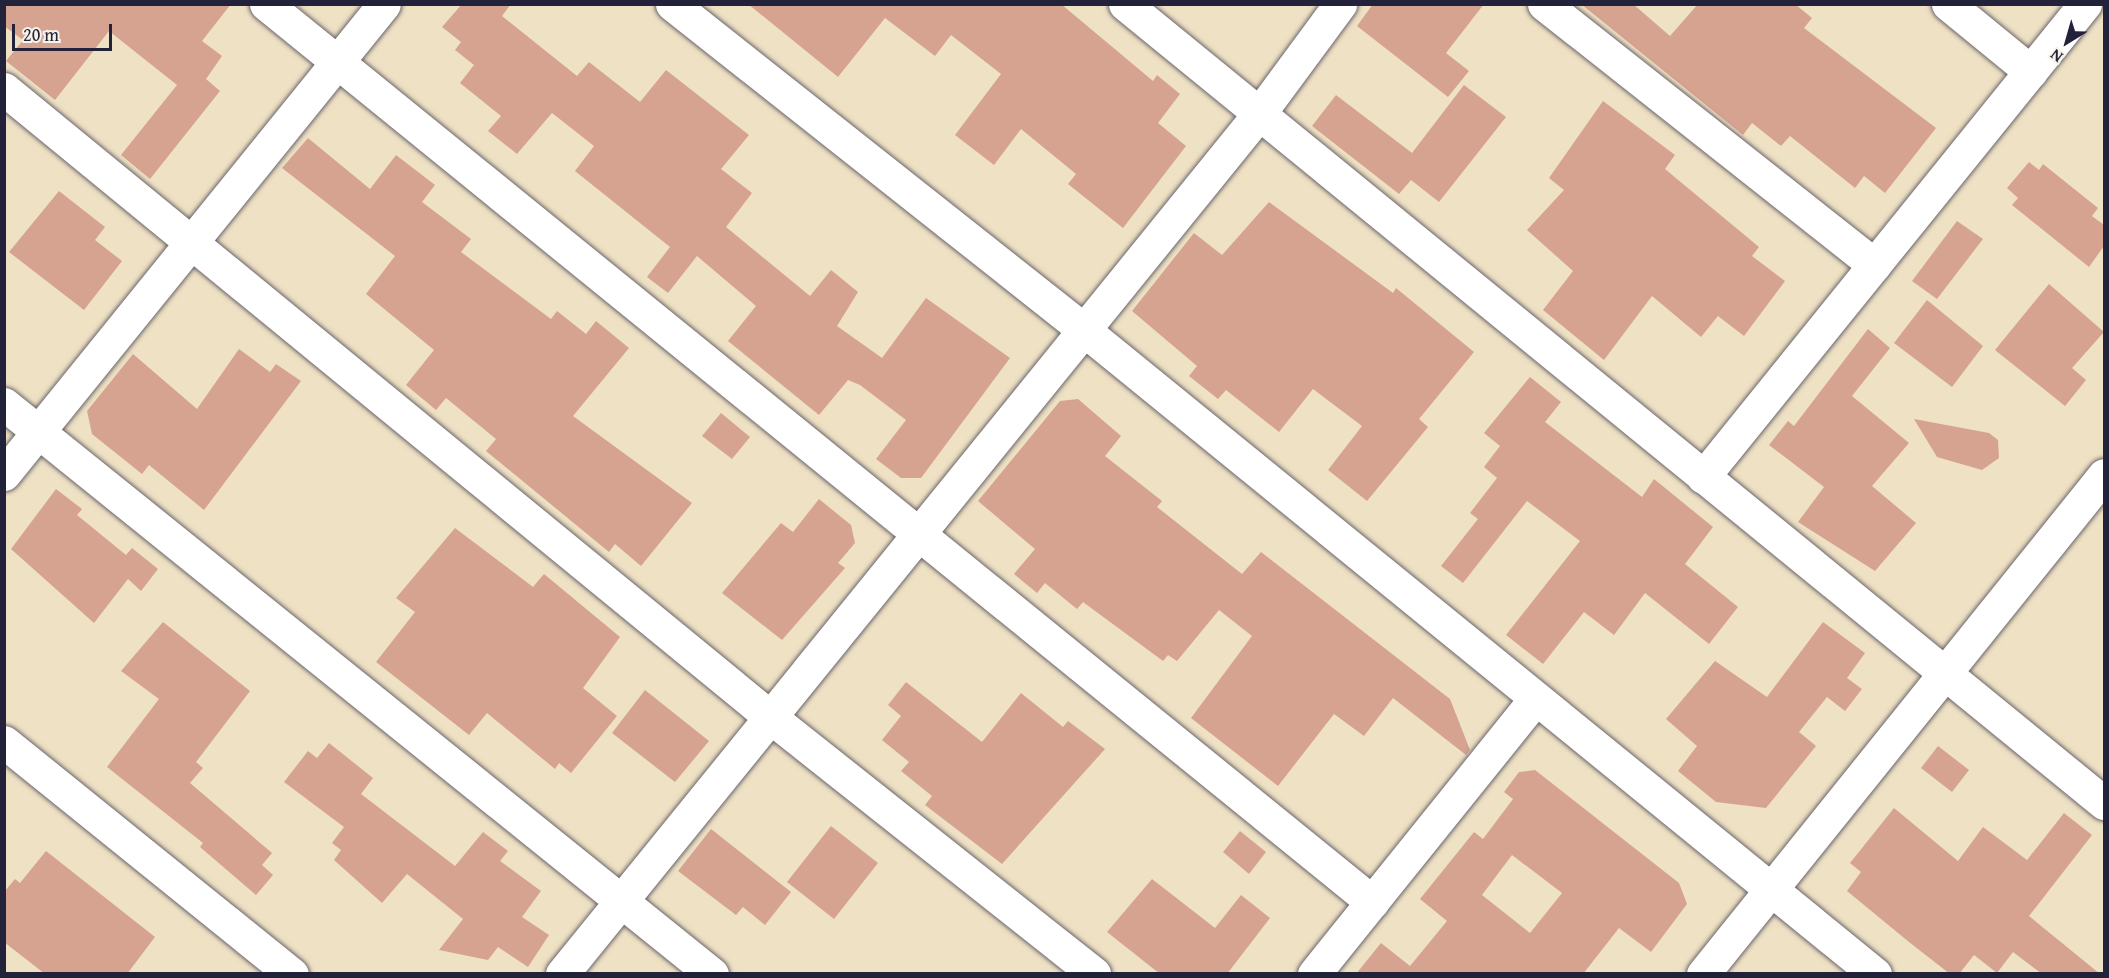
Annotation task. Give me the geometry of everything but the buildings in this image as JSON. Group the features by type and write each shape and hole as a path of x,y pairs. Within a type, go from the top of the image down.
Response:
{"street":[{"path":"267,4 1372,902"},
{"path":"4,474 384,4"},
{"path":"672,4 1084,330 1875,974"},
{"path":"1125,4 1944,675 2104,803"},
{"path":"562,974 619,899 1259,114 1340,4"},
{"path":"1544,4 1874,265"},
{"path":"1948,4 2031,72"},
{"path":"1702,477 2085,4"},
{"path":"4,89 769,716 1094,974"},
{"path":"4,404 712,974"},
{"path":"1703,974 2104,476"},
{"path":"1314,974 1535,699"},
{"path":"4,742 292,974"}]}
